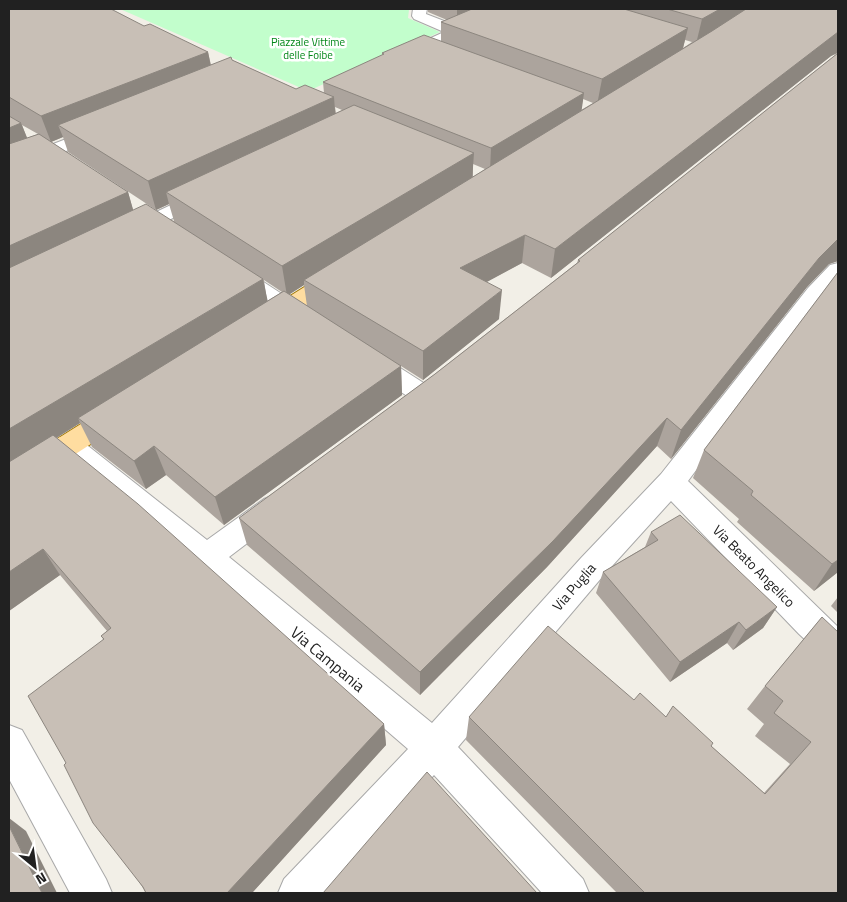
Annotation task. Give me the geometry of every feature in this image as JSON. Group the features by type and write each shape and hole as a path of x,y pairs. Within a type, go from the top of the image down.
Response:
{"main road":[{"path":"253,329 352,267"},
{"path":"9,483 135,402"}],"street":[{"path":"420,9 419,16 456,32"},
{"path":"388,63 506,9"},
{"path":"422,47 441,54"},
{"path":"9,168 113,125"},
{"path":"112,240 225,186"},
{"path":"221,264 319,328"},
{"name":"Via Puglia","path":"298,893 434,748 592,567 671,482 816,293 838,270"},
{"path":"352,349 424,395"},
{"name":"Via Campania","path":"68,444 207,557 434,748 569,893"},
{"name":"Via Beato Angelico","path":"671,482 811,624 838,648"},
{"path":"207,557 292,494"},
{"path":"9,743 92,893"}],"green space":[{"name":"Piazzale Vittime delle Foibe","path":"120,9 405,9 409,10 408,18 440,32 308,91"}],"building":[{"path":"9,9 111,9 144,26 150,24 208,52 41,116 9,97"},
{"path":"472,9 624,9 688,28 602,79 441,22"},
{"path":"667,9 720,9 702,19"},
{"path":"746,9 838,9 838,32 555,249 525,235 460,268 502,290 423,351 304,280 712,31"},
{"path":"424,35 584,93 491,148 323,82"},
{"path":"838,53 838,239 819,258 681,430 667,418 553,541 420,672 239,518 435,374 580,261 578,260"},
{"path":"231,57 232,60 296,89 305,85 334,97 148,181 58,125"},
{"path":"354,105 474,153 282,266 166,192"},
{"path":"9,116 21,123 9,128"},
{"path":"39,134 128,192 9,246 9,144"},
{"path":"146,204 263,279 9,429 9,268"},
{"path":"838,272 838,560 832,564 751,495 753,491 704,450"},
{"path":"284,291 401,366 215,497 154,446 134,461 78,418"},
{"path":"53,435 138,504 384,724 227,893 146,893 93,823 64,765 66,763 28,696 104,639 101,636 111,628 43,549 9,572 9,462"},
{"path":"680,515 777,607 746,630 739,622 680,662 603,572 658,540 651,532"},
{"path":"822,617 838,632 838,893 645,893 469,717 548,626 634,700 640,693 666,717 673,706 713,743 711,746 765,794 811,742 774,713 783,701 765,686"},
{"path":"427,772 537,893 323,893"},
{"path":"9,826 42,893 9,893"}]}
